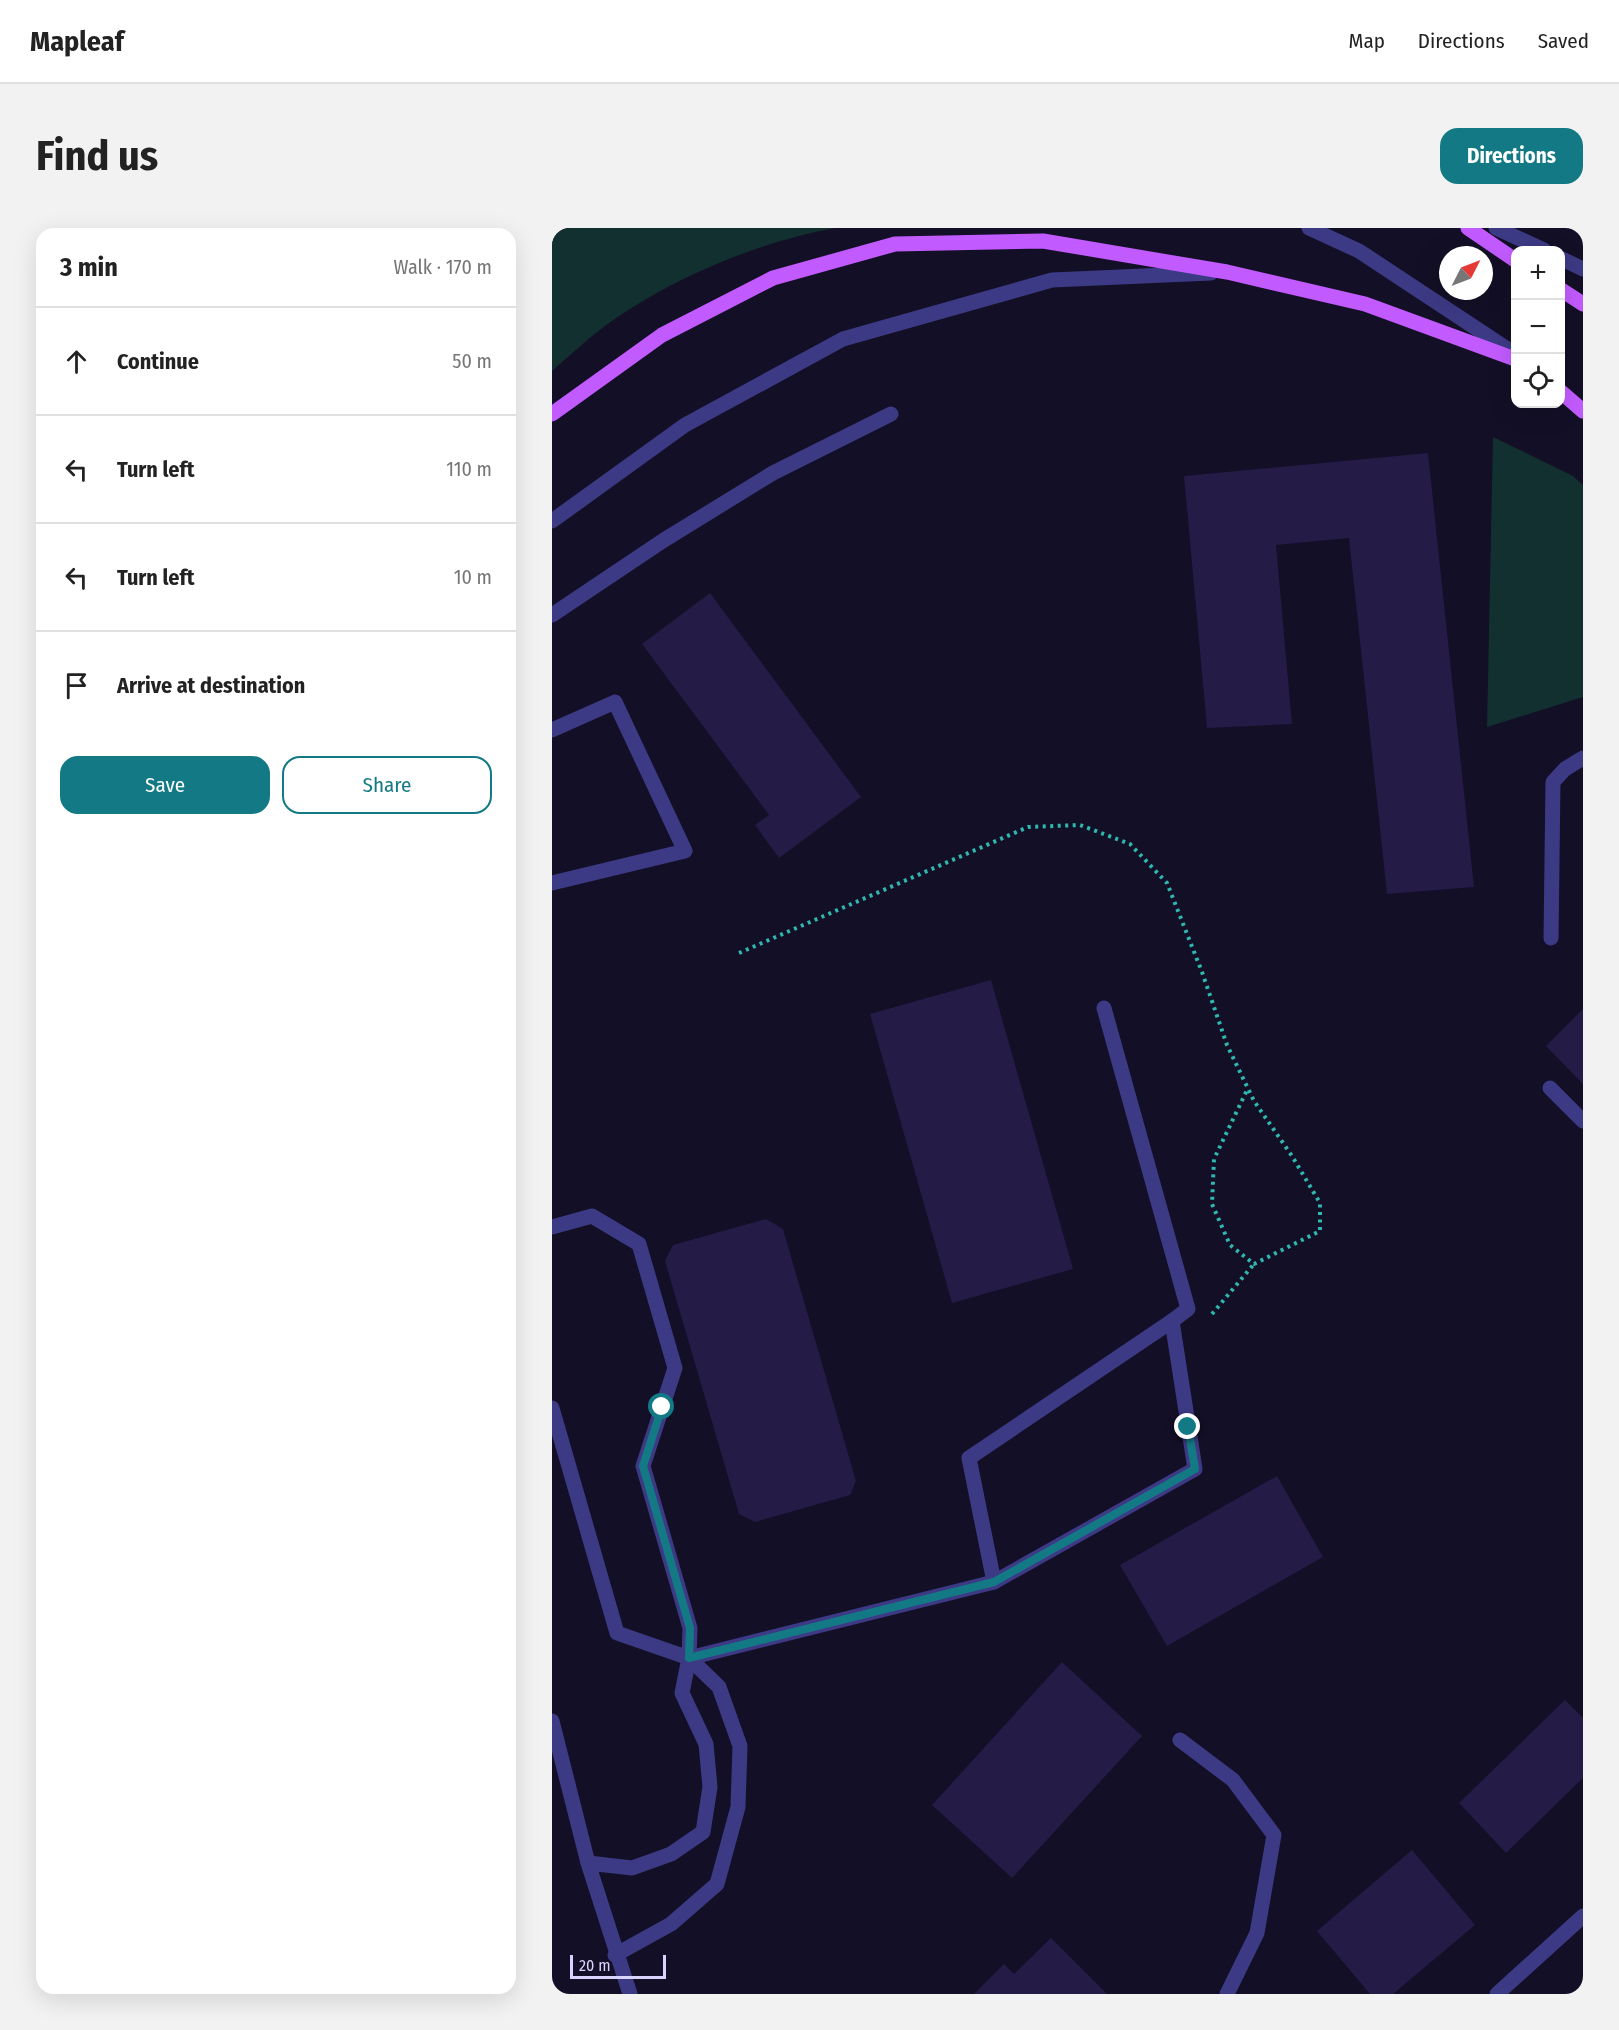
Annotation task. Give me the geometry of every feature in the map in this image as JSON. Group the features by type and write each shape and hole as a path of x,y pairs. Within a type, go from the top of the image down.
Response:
{"main road":[{"path":"1468,228 1511,257"},
{"path":"552,414 662,334 772,278 895,244 1043,241 1227,272 1365,304 1511,358"},
{"path":"1565,292 1583,304"},
{"path":"1565,395 1583,411"}],"street":[{"path":"1309,228 1359,250 1511,351"},
{"path":"1496,228 1535,246"},
{"path":"1565,260 1583,269"},
{"path":"552,522 685,425 843,339 1052,280 1227,272"},
{"path":"552,615 663,540 772,473 891,414"},
{"path":"552,730 615,702 685,851 552,882"},
{"path":"1551,938 1553,782 1565,769 1583,758"},
{"path":"994,1582 969,1458 1188,1309 1104,1008"},
{"path":"1550,1088 1583,1122"},
{"path":"552,1227 592,1216 639,1244 675,1368 643,1466 690,1628 689,1658 682,1693 706,1744 710,1787 703,1832 671,1854 632,1868 588,1863"},
{"path":"689,1658 994,1582 1195,1469 1172,1322"},
{"path":"552,1408 617,1633 689,1658 719,1686 740,1746 738,1807 734,1830 717,1884 671,1924 615,1955"},
{"path":"552,1721 588,1863 615,1955 630,1994"},
{"path":"1180,1740 1233,1780 1274,1835 1257,1933 1227,1994"},
{"path":"1497,1994 1583,1916"}],"path":[{"path":"1188,1309 1205,1322 1254,1264"}],"green space":[{"path":"552,228 835,228 805,234 743,253 682,280 626,311 582,344 552,371"},
{"path":"1493,437 1573,476 1583,485 1583,697 1487,727"}],"building":[{"path":"1428,453 1474,887 1387,894 1349,538 1276,545 1292,724 1207,728 1184,476"},
{"path":"710,593 861,797 779,858 755,825 769,815 642,644"},
{"path":"991,980 1073,1269 952,1303 870,1014"},
{"path":"1583,1009 1583,1084 1546,1046"},
{"path":"766,1219 783,1229 856,1481 850,1495 755,1522 739,1514 665,1261 673,1245"},
{"path":"1277,1476 1323,1557 1167,1646 1120,1565"},
{"path":"1062,1662 1142,1736 1012,1878 932,1805"},
{"path":"1565,1700 1583,1718 1583,1778 1506,1853 1459,1803"},
{"path":"1412,1850 1475,1925 1393,1994 1370,1994 1317,1931"},
{"path":"1051,1938 1107,1994 974,1994 1004,1964 1014,1974"}],"route":[{"path":"662,1407 643,1466 690,1628 689,1658 994,1582 1195,1469 1188,1427"}]}
